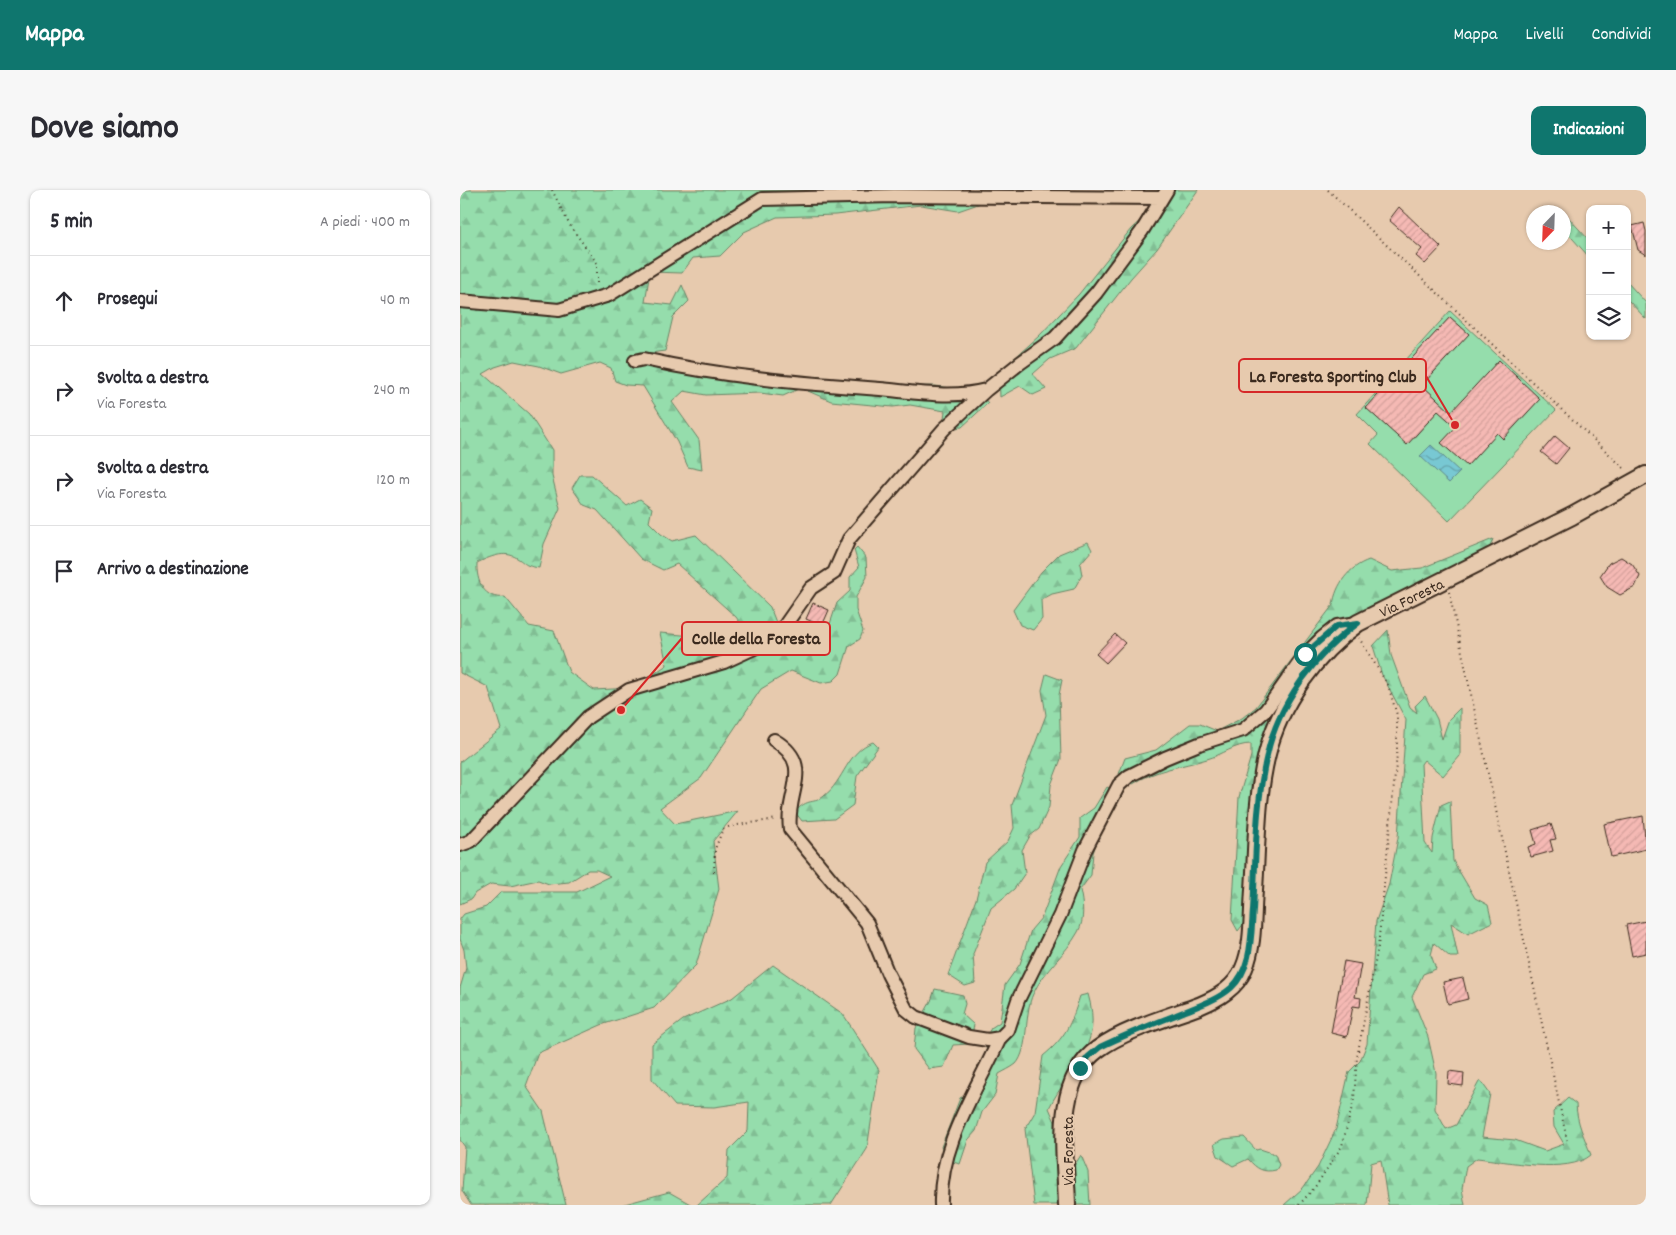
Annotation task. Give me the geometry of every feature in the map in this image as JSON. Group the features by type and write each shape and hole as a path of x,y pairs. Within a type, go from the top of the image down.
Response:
{"main road":[{"name":"Via Foresta","path":"1067,1205 1065,1121 1067,1104 1074,1077 1088,1057 1100,1047 1121,1036 1206,1003 1222,994 1231,987 1244,968 1250,942 1261,790 1267,755 1275,727 1298,688 1322,654 1337,638 1358,623 1448,579 1641,478"}],"street":[{"path":"460,301 559,310 609,295 762,199 1164,194"},
{"path":"460,845 470,841 588,717 629,690 724,662 776,638 811,588 834,573 849,538 944,429 986,390 1055,338 1101,285 1142,231 1164,194"},
{"path":"636,361 644,359 709,373 824,385 935,393 975,393 986,390"},
{"path":"941,1205 940,1189 945,1163 955,1130 1000,1038 1008,1030 1018,1000 1060,915 1085,850 1119,785 1130,776 1165,758 1199,744 1243,730 1266,710 1305,654 1322,638 1337,626 1358,623"},
{"path":"774,740 788,748 797,770 789,823 790,829 797,840 868,923 888,974 906,1009 916,1017 969,1037 988,1040 1000,1038"}],"path":[{"path":"552,190 569,224 598,263 597,298"},
{"path":"1328,190 1641,478"},
{"path":"1448,579 1453,613 1567,1140"},
{"path":"1299,1205 1315,1187 1342,1146 1354,1099 1357,1057 1378,947 1393,805 1397,715 1388,685 1359,638 1358,623"},
{"path":"714,872 715,849 723,829 775,819 789,823"}],"green space":[{"path":"460,190 985,190 984,202 958,211 921,205 835,215 777,217 744,232 720,256 693,258 682,273 650,272 645,302 672,305 682,285 689,301 673,317 665,351 635,355 731,382 759,376 884,387 935,386 978,391 988,403 962,427 948,429 944,419 945,411 910,405 893,407 831,401 801,388 783,396 760,393 706,395 684,391 672,402 699,440 702,470 688,467 677,442 643,386 626,385 615,381 611,368 600,363 561,374 539,366 514,361 495,367 483,374 529,414 552,450 552,476 560,508 544,544 539,568 528,565 512,556 497,555 477,563 480,582 483,588 492,595 505,597 529,626 554,631 569,672 594,690 632,688 667,665 660,633 715,638 754,645 754,641 736,617 677,564 663,570 641,559 597,510 584,505 572,488 580,475 592,475 627,506 640,499 652,508 649,522 661,534 672,541 696,535 770,607 777,625 777,633 797,654 811,645 813,636 830,624 837,603 850,591 850,577 859,567 854,550 857,547 866,558 867,577 856,597 856,610 863,631 860,639 849,646 840,674 833,681 821,683 791,671 761,689 701,778 660,808 675,824 738,811 713,841 719,889 696,965 654,1008 601,1025 538,1053 526,1086 543,1111 566,1205 471,1205 462,1191 465,1147 460,1140 460,988 466,968 464,950 460,939 460,919 464,914 486,907 501,892 577,892 610,876 597,870 588,870 569,882 549,884 538,880 510,886 491,884 475,893 471,899 460,904 460,762 501,729 488,687 460,673"},
{"path":"1169,190 1198,190 1157,249 1131,278 1076,348 1050,359 1033,374 1046,389 1033,395 1020,386 1000,397 999,372 1039,336 1079,294 1131,229 1154,208"},
{"path":"1571,220 1586,237 1586,254 1571,237"},
{"path":"1631,286 1646,303 1646,319 1631,303"},
{"path":"1450,311 1556,410 1449,521 1370,444 1378,435 1357,414"},
{"path":"1493,539 1490,547 1396,596 1279,701 1245,922 1238,931 1232,920 1239,797 1251,756 1251,744 1245,744 1207,759 1151,775 1133,784 1119,774 1125,758 1156,750 1190,724 1200,724 1217,731 1242,718 1256,707 1333,605 1340,583 1355,567 1369,560 1392,571 1422,568"},
{"path":"1088,542 1092,550 1080,564 1082,575 1074,589 1052,594 1041,600 1042,619 1033,630 1020,625 1013,610 1041,572 1059,554"},
{"path":"1388,630 1391,655 1410,707 1417,713 1415,706 1425,696 1437,719 1442,739 1449,719 1460,708 1460,756 1443,776 1424,760 1421,764 1425,843 1432,853 1433,838 1441,805 1450,801 1453,861 1475,898 1488,905 1492,922 1468,934 1451,923 1458,957 1450,957 1434,943 1431,955 1436,969 1423,974 1412,997 1428,1037 1436,1073 1435,1109 1446,1129 1456,1125 1480,1080 1490,1094 1482,1137 1515,1140 1545,1151 1564,1144 1554,1127 1553,1112 1568,1098 1576,1104 1579,1124 1591,1155 1581,1161 1552,1166 1477,1158 1466,1166 1462,1189 1465,1205 1388,1205 1381,1160 1371,1163 1367,1205 1284,1205 1303,1188 1318,1167 1336,1129 1349,1072 1360,1061 1367,1044 1376,921 1389,884 1398,838 1406,720 1382,675 1373,646"},
{"path":"1046,674 1062,680 1059,695 1061,759 1051,785 1049,807 1039,829 1030,836 1022,850 1025,873 1014,889 991,908 973,954 975,983 965,986 948,975 976,899 985,862 1008,841 1014,828 1012,805 1046,715 1042,690"},
{"path":"873,742 878,747 857,776 853,805 834,819 802,821 795,812 804,804 820,799 831,790 857,752"},
{"path":"1107,787 1118,792 1114,808 1100,832 1093,853 1091,875 1080,890 1083,911 1082,922 1078,932 1043,977 1033,994 1028,1011 1025,1041 1020,1058 1016,1064 999,1074 995,1095 982,1112 976,1131 968,1140 960,1164 949,1161 941,1147 960,1098 975,1089 989,1058 984,1041 991,1028 1000,1022 1005,985 1020,964 1031,930 1042,917 1061,866 1080,837 1080,818 1094,808"},
{"path":"773,965 843,1014 879,1070 867,1149 831,1205 697,1205 727,1178 729,1150 748,1131 749,1102 714,1107 675,1106 652,1079 652,1044 683,1020 732,998"},
{"path":"935,989 963,995 965,1004 962,1014 974,1025 970,1044 953,1045 944,1067 929,1069 914,1049 916,1028 931,1001"},
{"path":"1088,994 1092,1013 1092,1029 1088,1043 1075,1068 1049,1108 1055,1122 1057,1205 1034,1205 1025,1129 1035,1112 1043,1056 1057,1043 1067,1029 1080,996"},
{"path":"1244,1137 1256,1150 1260,1149 1275,1154 1279,1165 1276,1170 1267,1171 1260,1169 1248,1159 1233,1166 1218,1156 1214,1144 1224,1139"},
{"path":"1081,1155 1088,1172 1090,1205 1073,1205 1074,1166"},
{"path":"669,1192 692,1205 621,1205"}],"water":[{"path":"1431,445 1460,472 1449,483 1420,456"}],"building":[{"path":"1399,207 1441,247 1425,264 1416,256 1422,249 1389,220"},
{"path":"1644,223 1646,255 1638,250 1632,226"},
{"path":"1450,317 1469,334 1422,385 1451,412 1499,360 1540,399 1503,439 1497,433 1467,466 1441,443 1456,427 1438,411 1407,445 1366,408"},
{"path":"1555,436 1569,448 1556,464 1541,452"},
{"path":"1621,557 1632,564 1640,576 1635,587 1620,595 1607,587 1600,576 1609,563"},
{"path":"813,603 829,610 822,626 806,619"},
{"path":"1115,634 1125,643 1106,663 1096,654"},
{"path":"1643,816 1646,849 1611,857 1604,824"},
{"path":"1551,824 1556,839 1550,840 1553,851 1531,857 1528,847 1536,844 1532,830"},
{"path":"1646,921 1646,953 1632,956 1626,925"},
{"path":"1344,961 1361,964 1355,997 1361,998 1360,1007 1353,1006 1347,1037 1331,1033"},
{"path":"1463,978 1468,999 1448,1004 1443,982"},
{"path":"1449,1071 1464,1073 1463,1086 1448,1084"}],"place":[{"name":"La Foresta Sporting Club","path":"1455,425"},
{"name":"Colle della Foresta","path":"621,710"}],"route":[{"path":"1080,1068 1088,1057 1100,1047 1121,1036 1206,1003 1222,994 1239,978 1248,955 1250,942 1261,790 1267,755 1275,727 1298,688 1322,654 1337,638 1358,623 1337,626 1305,654"}]}
